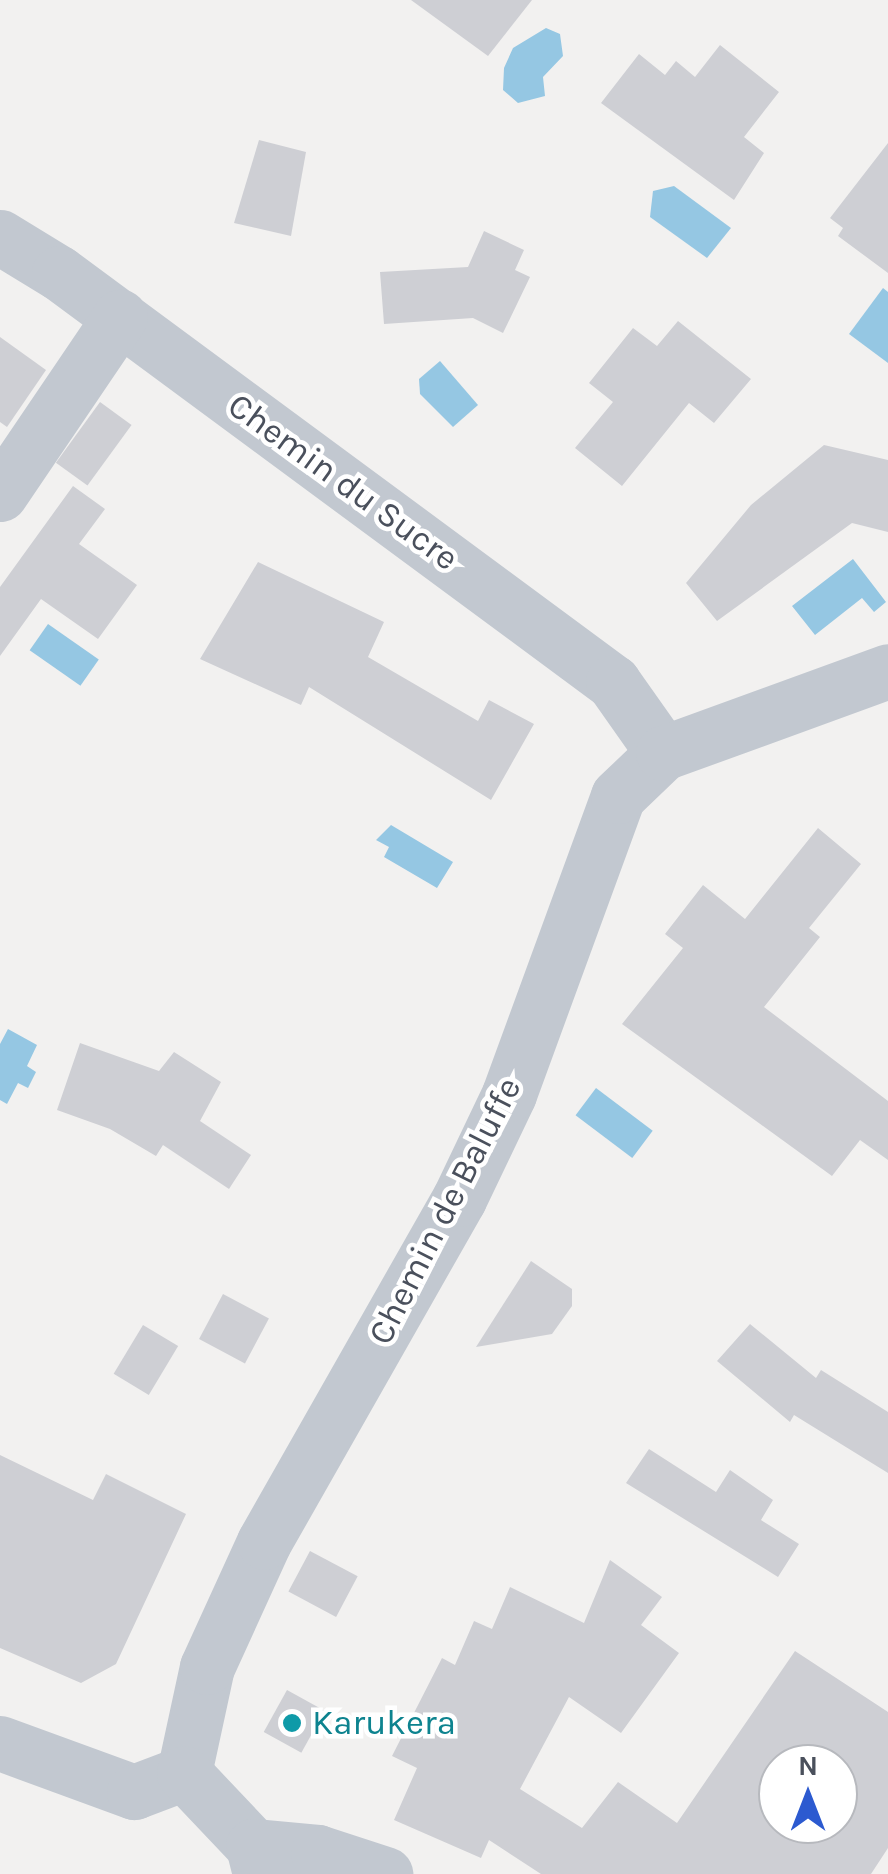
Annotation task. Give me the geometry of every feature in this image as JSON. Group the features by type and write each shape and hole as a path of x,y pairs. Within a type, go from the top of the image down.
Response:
{"street":[{"name":"Chemin du Sucre","path":"0,236 120,317 613,682 664,752"},
{"path":"0,494 120,317"},
{"name":"Chemin de Baluffe","path":"184,1773 207,1666 264,1542 459,1200 508,1094 618,796 664,752 888,671"},
{"path":"0,1742 134,1792 184,1773 257,1860 318,1852 385,1874"}],"water":[{"path":"546,28 560,34 563,56 543,77 545,96 518,103 503,90 504,68 513,48"},
{"path":"674,186 731,228 707,258 650,217 653,191"},
{"path":"883,288 888,292 888,363 849,334"},
{"path":"440,361 478,405 453,427 420,394 419,379"},
{"path":"853,559 886,602 874,612 862,598 815,635 792,606"},
{"path":"48,624 99,660 80,686 30,650"},
{"path":"391,825 453,862 437,888 384,857 389,847 376,840"},
{"path":"8,1029 37,1045 27,1066 36,1072 28,1088 18,1083 7,1104 0,1100 0,1044"},
{"path":"596,1088 653,1131 632,1158 576,1115"}],"building":[{"path":"411,0 532,0 488,56"},
{"path":"720,45 779,92 744,137 764,153 734,200 601,103 639,54 665,75 676,61 695,77"},
{"path":"259,140 306,152 291,236 234,223"},
{"path":"888,143 888,273 838,236 843,228 830,218"},
{"path":"484,231 524,250 515,270 530,277 503,333 473,318 384,324 380,272 468,267"},
{"path":"678,321 751,379 714,423 689,403 622,486 575,448 613,402 589,383 633,328 657,346"},
{"path":"0,337 46,370 7,427 0,422"},
{"path":"100,402 132,425 87,486 56,463"},
{"path":"824,445 888,460 888,532 852,523 717,621 686,583 751,505"},
{"path":"73,486 105,509 79,544 137,585 98,639 41,599 0,656 0,587"},
{"path":"258,562 384,622 368,657 478,721 489,700 534,724 491,800 309,687 301,705 200,659"},
{"path":"818,828 861,864 809,928 820,937 764,1007 888,1101 888,1160 860,1140 832,1176 622,1024 683,948 665,934 703,885 745,919"},
{"path":"80,1043 159,1071 174,1052 221,1082 200,1121 251,1155 229,1189 163,1145 156,1156 110,1129 57,1110"},
{"path":"531,1261 572,1289 572,1306 552,1334 476,1347"},
{"path":"223,1294 269,1318 245,1363 199,1339"},
{"path":"750,1324 816,1378 821,1370 888,1412 888,1473 794,1415 790,1422 717,1361"},
{"path":"143,1325 178,1346 149,1395 114,1374"},
{"path":"649,1449 716,1492 730,1470 773,1500 761,1520 799,1544 778,1577 626,1483"},
{"path":"0,1455 93,1500 106,1474 186,1514 116,1664 81,1683 0,1648"},
{"path":"310,1551 358,1576 336,1617 288,1592"},
{"path":"610,1560 662,1597 641,1625 679,1653 621,1733 569,1697 520,1789 582,1828 618,1782 677,1823 795,1651 888,1712 888,1848 871,1874 541,1874 489,1840 481,1858 394,1820 417,1768 392,1756 442,1658 455,1665 474,1621 492,1629 510,1587 584,1623"},
{"name":"Karukera","path":"287,1690 325,1711 301,1753 264,1732"}],"place":[{"name":"Karukera","path":"292,1723"}]}
